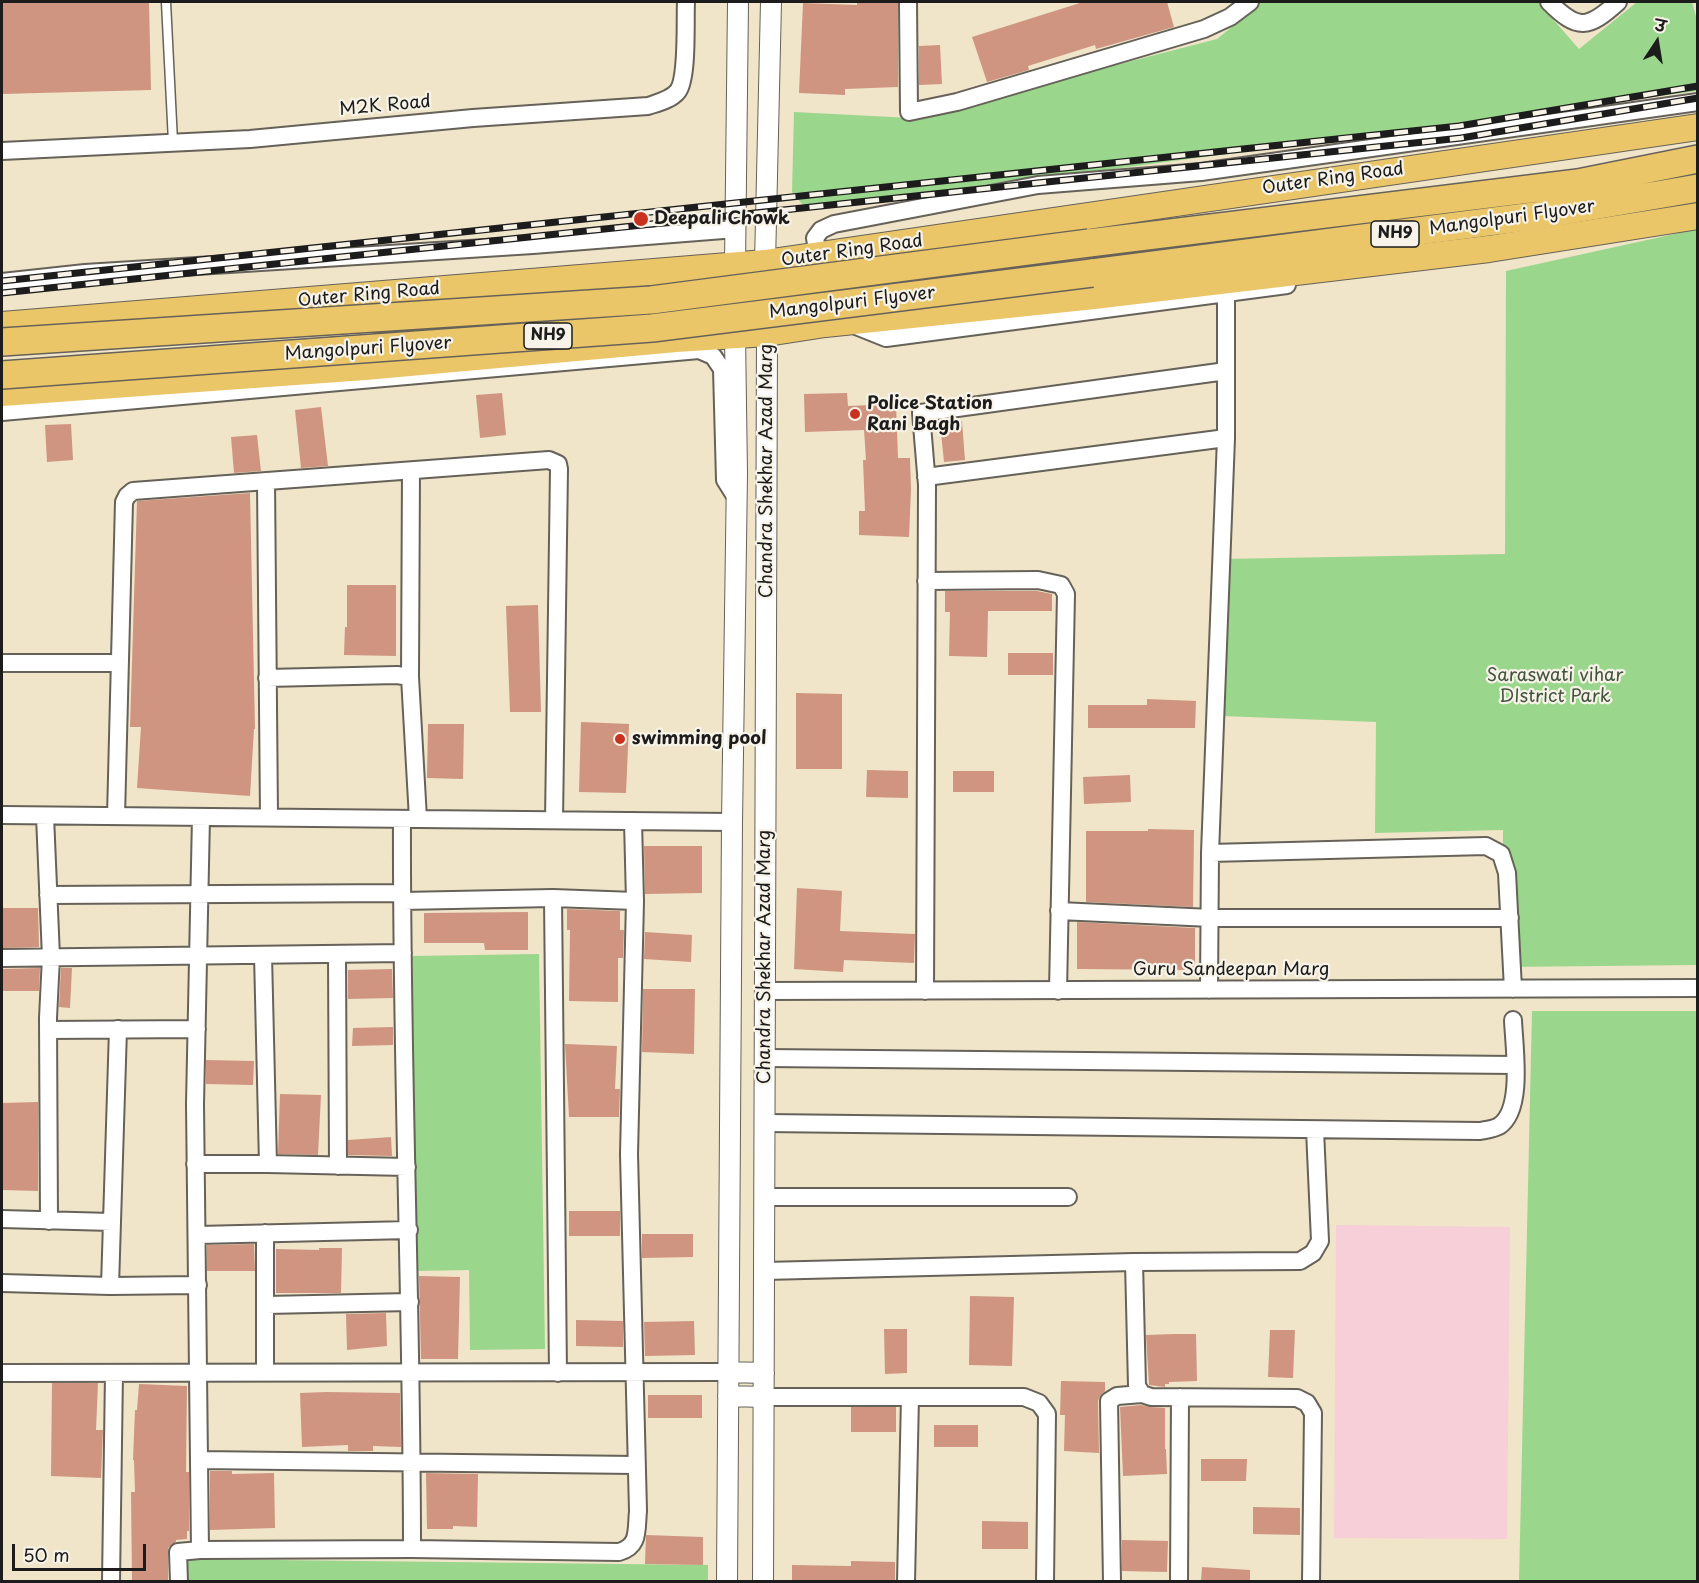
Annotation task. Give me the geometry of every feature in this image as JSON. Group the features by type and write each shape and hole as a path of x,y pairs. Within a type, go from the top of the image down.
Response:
{"highway":[{"name":"Mangolpuri Flyover","path":"2,342 651,300 1578,183 1698,159"},
{"name":"Mangolpuri Flyover","path":"2,375 651,328 1534,216 1698,188"}],"main road":[{"name":"Outer Ring Road","path":"2,325 765,263 1698,127"},
{"path":"2,393 767,333 1489,249 1698,216"},
{"path":"930,240 946,252 955,269 956,284 951,300 939,312"},
{"path":"381,294 387,364"}],"street":[{"name":"M2K Road","path":"2,151 250,139 473,118 648,106 665,100 678,91 684,73 686,2"},
{"path":"735,266 738,2"},
{"path":"765,263 771,2"},
{"path":"908,2 909,112 957,102 1204,29 1230,17 1250,2"},
{"path":"1549,2 1564,17 1576,22 1589,23 1601,17 1618,2"},
{"path":"737,45 770,45"},
{"path":"818,256 815,238 821,230 834,224 1038,184 1201,172 1698,102"},
{"path":"846,322 886,338 1226,294 1698,226"},
{"path":"2,282 86,273 533,245 736,229"},
{"path":"1209,990 1210,853 1226,438 1226,294"},
{"name":"Chandra Shekhar Azad Marg","path":"763,1581 767,333"},
{"name":"Chandra Shekhar Azad Marg","path":"727,1581 732,822 737,500 735,335"},
{"path":"2,412 699,350 713,356 722,369 725,480 737,500"},
{"path":"925,991 927,581 926,477 921,413 1226,371"},
{"path":"926,477 1226,438"},
{"path":"116,816 124,502 133,491 549,460 558,464 559,469 554,820"},
{"path":"737,468 767,471"},
{"path":"411,471 410,819 402,897 412,1372 412,1549"},
{"path":"266,481 268,818"},
{"path":"927,581 1038,580 1060,585 1065,594 1058,990"},
{"path":"2,663 119,663"},
{"path":"267,678 397,675 410,677"},
{"path":"2,815 732,822"},
{"path":"45,816 51,957 48,1030 48,1221"},
{"path":"200,1550 198,1235 195,1164 201,817"},
{"path":"179,1581 178,1552 200,1550 412,1549 619,1552 629,1549 636,1535 629,1154 635,901 633,821"},
{"path":"1210,853 1486,846 1501,854 1507,873 1513,989"},
{"path":"48,895 200,894 635,901"},
{"path":"553,898 558,1372"},
{"path":"1059,911 1211,918 1509,918"},
{"path":"2,957 403,953"},
{"path":"337,954 338,1166"},
{"path":"263,955 268,1164"},
{"name":"Guru Sandeepan Marg","path":"765,991 1698,988"},
{"path":"765,1123 1480,1131 1498,1127 1509,1114 1515,1096 1513,1020"},
{"path":"110,1286 118,1029"},
{"path":"48,1030 197,1029"},
{"path":"765,1058 1515,1065"},
{"path":"764,1271 1300,1261 1313,1253 1320,1241 1315,1130"},
{"path":"195,1164 407,1167"},
{"path":"764,1197 1068,1197"},
{"path":"2,1220 111,1222"},
{"path":"198,1235 409,1230"},
{"path":"265,1233 266,1372"},
{"path":"1134,1263 1137,1386 1142,1394"},
{"path":"2,1283 110,1286 198,1285"},
{"path":"266,1305 410,1302"},
{"path":"2,1373 198,1371 764,1373"},
{"path":"111,1581 114,1373"},
{"path":"1112,1581 1108,1401 1117,1396 1142,1394 1152,1398 1297,1398 1307,1403 1313,1413 1311,1581"},
{"path":"728,1396 1024,1397 1039,1403 1047,1414 1045,1581"},
{"path":"906,1581 910,1397"},
{"path":"1179,1581 1180,1398"},
{"path":"199,1460 636,1466"}],"lane":[{"path":"166,2 173,142"}],"shaded area":[{"path":"1336,1225 1510,1227 1507,1539 1334,1538"}],"green space":[{"path":"1262,2 1538,2 1579,49 1637,2 1692,2 1697,20 1697,91 807,210 792,192 794,112 911,118 1217,39"},
{"name":"Saraswati vihar DIstrict Park","path":"1697,229 1697,965 1503,967 1503,830 1375,833 1376,722 1222,716 1221,559 1505,554 1506,271"},
{"path":"539,954 545,1349 470,1350 469,1270 417,1271 412,956"},
{"path":"1532,1011 1697,1011 1697,1581 1519,1581"},
{"path":"187,1559 708,1565 708,1582 187,1582"}],"building":[{"path":"2,2 149,2 151,90 2,94"},
{"path":"857,2 898,2 898,87 845,89 845,95 799,93 803,3 857,5"},
{"path":"1083,2 1167,2 1174,27 1096,49 1095,45 1028,66 1029,70 987,82 972,37"},
{"path":"940,45 942,84 919,85 919,46"},
{"path":"502,393 506,435 480,438 476,395"},
{"path":"847,393 848,406 896,404 898,458 910,458 909,537 859,535 859,511 865,511 864,430 805,432 804,394"},
{"path":"321,407 328,466 301,468 295,410"},
{"path":"962,421 965,460 944,462 940,423"},
{"path":"71,424 73,460 47,462 45,425"},
{"path":"257,435 261,471 234,473 231,437"},
{"path":"250,493 255,729 250,796 137,788 141,727 130,727 137,501"},
{"path":"347,585 396,585 396,656 344,655"},
{"path":"945,591 1037,591 1052,594 1052,611 988,611 987,657 949,656 950,612 945,612"},
{"path":"538,605 541,712 510,712 506,606"},
{"path":"1008,653 1053,653 1053,675 1008,675"},
{"path":"796,693 842,694 842,769 796,769"},
{"path":"1147,699 1196,701 1195,728 1088,728 1088,705 1147,705"},
{"path":"581,722 629,724 626,793 579,792"},
{"path":"428,724 464,724 463,779 427,778"},
{"path":"867,770 908,771 908,798 866,797"},
{"path":"953,771 994,771 994,792 953,792"},
{"path":"1130,775 1131,802 1084,804 1083,777"},
{"path":"1148,829 1194,830 1193,907 1086,902 1086,831 1148,831"},
{"path":"644,846 702,846 702,893 645,894"},
{"path":"797,888 842,891 840,931 915,934 914,963 844,960 843,972 794,969"},
{"path":"2,908 38,908 39,947 2,948"},
{"path":"567,909 620,911 620,930 624,930 623,958 618,958 618,1002 569,1001 570,930 567,930"},
{"path":"528,912 528,950 485,950 484,943 424,943 424,913"},
{"path":"1077,922 1195,928 1195,970 1077,969"},
{"path":"645,932 692,935 691,962 644,959"},
{"path":"40,968 39,991 2,991 2,969"},
{"path":"61,968 72,968 70,1008 59,1007"},
{"path":"392,969 393,998 348,999 348,970"},
{"path":"643,989 695,989 694,1054 642,1052"},
{"path":"393,1027 393,1045 352,1046 353,1028"},
{"path":"565,1044 617,1046 615,1089 620,1089 619,1117 569,1117"},
{"path":"206,1060 254,1061 253,1085 206,1084"},
{"path":"280,1094 321,1095 318,1155 278,1154"},
{"path":"38,1102 38,1191 2,1190 2,1103"},
{"path":"391,1137 392,1156 348,1155 348,1140"},
{"path":"569,1211 620,1211 620,1236 569,1236"},
{"path":"642,1234 693,1234 693,1257 642,1258"},
{"path":"254,1244 255,1271 207,1271 207,1245"},
{"path":"319,1248 342,1248 341,1293 276,1293 276,1249 319,1250"},
{"path":"419,1276 460,1277 458,1359 421,1359"},
{"path":"970,1296 1014,1297 1012,1366 969,1365"},
{"path":"386,1313 387,1346 347,1350 346,1314"},
{"path":"576,1320 623,1321 623,1347 576,1346"},
{"path":"694,1321 695,1355 645,1356 644,1322"},
{"path":"884,1329 907,1329 907,1373 885,1374"},
{"path":"1270,1330 1295,1330 1293,1378 1268,1377"},
{"path":"1196,1334 1197,1381 1169,1382 1165,1384 1165,1387 1149,1385 1146,1335"},
{"path":"1061,1381 1105,1382 1105,1391 1098,1401 1099,1453 1064,1451 1065,1415 1060,1415"},
{"path":"52,1383 98,1383 96,1430 103,1430 101,1478 51,1476"},
{"path":"139,1384 187,1386 186,1472 189,1472 189,1531 187,1531 187,1539 176,1540 168,1548 168,1581 132,1581 131,1492 135,1492 133,1460 135,1410 137,1410"},
{"path":"300,1393 400,1393 401,1447 373,1446 373,1451 348,1451 348,1445 302,1447"},
{"path":"648,1395 702,1395 702,1418 648,1418"},
{"path":"1141,1405 1165,1408 1167,1474 1123,1476 1120,1407"},
{"path":"851,1407 896,1407 896,1432 851,1432"},
{"path":"934,1425 978,1425 978,1447 934,1447"},
{"path":"1201,1459 1247,1459 1246,1481 1201,1481"},
{"path":"210,1471 232,1471 232,1474 274,1473 275,1528 210,1530"},
{"path":"426,1473 478,1474 477,1527 453,1526 453,1529 427,1529"},
{"path":"1253,1507 1300,1508 1300,1535 1253,1534"},
{"path":"982,1521 1028,1522 1028,1549 982,1549"},
{"path":"646,1535 703,1537 703,1565 645,1564"},
{"path":"1122,1540 1168,1541 1167,1572 1122,1571"},
{"path":"851,1561 895,1562 895,1581 792,1581 792,1565 851,1566"},
{"path":"1202,1567 1250,1570 1250,1581 1201,1581"}],"railway":[{"path":"2,281 1459,126 1698,86"},
{"path":"2,293 1461,138 1698,98"}],"place":[{"name":"Deepali Chowk","path":"641,219"},
{"name":"Police Station Rani Bagh","path":"855,414"},
{"name":"swimming pool","path":"620,739"}]}
